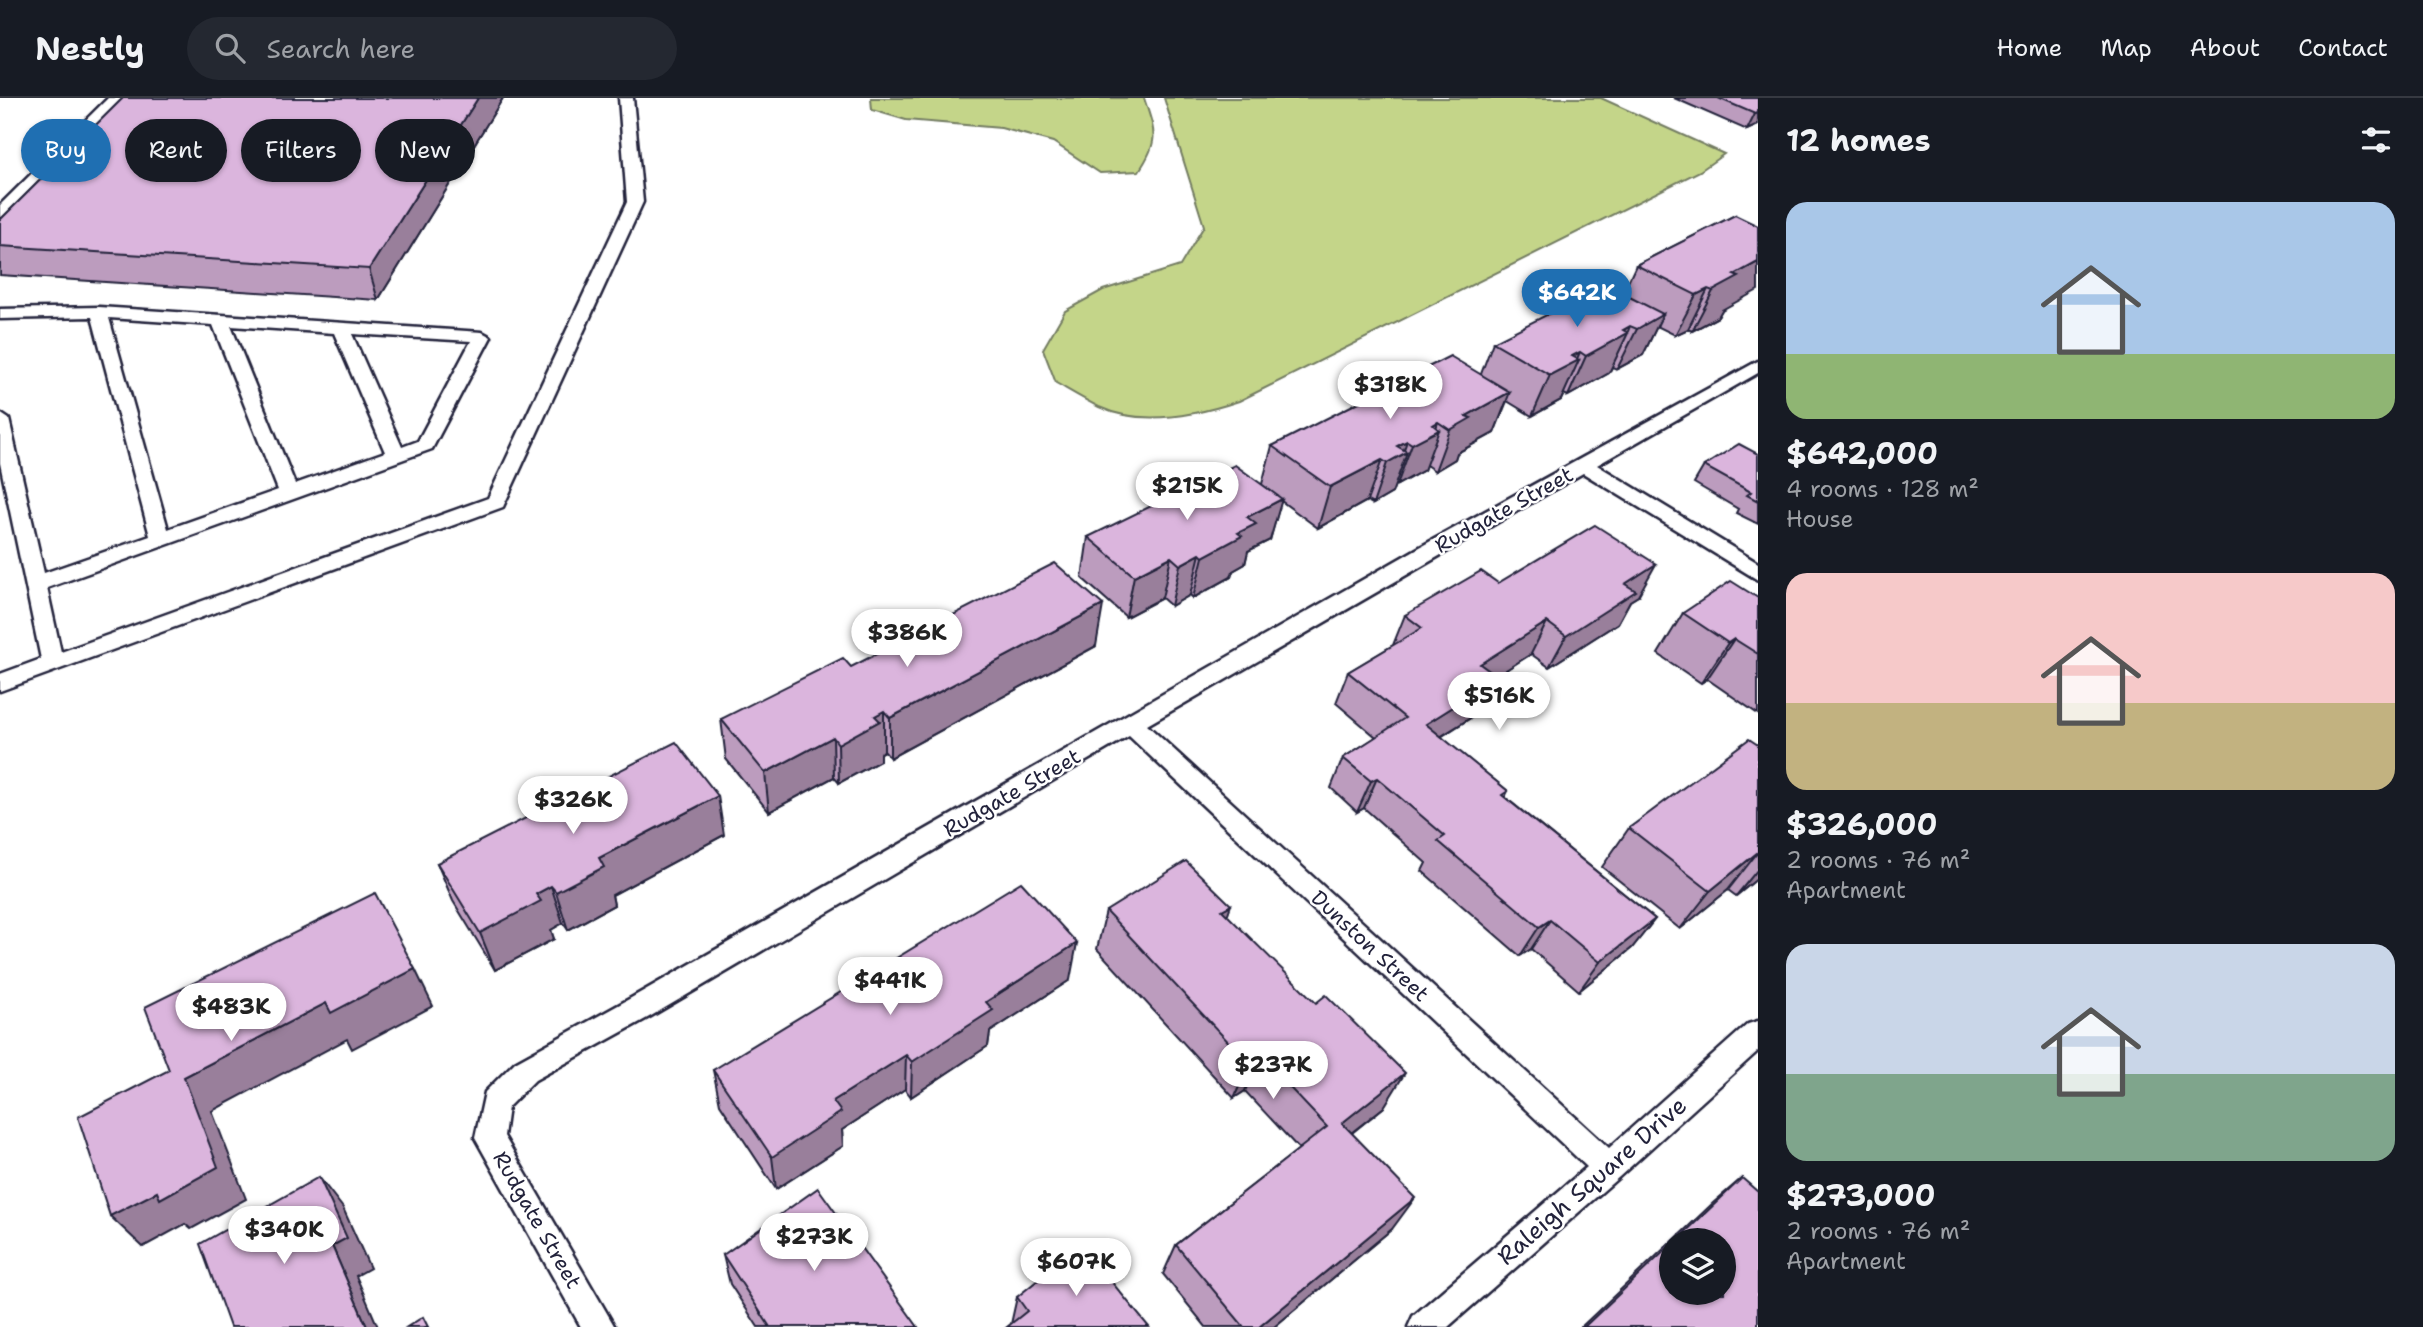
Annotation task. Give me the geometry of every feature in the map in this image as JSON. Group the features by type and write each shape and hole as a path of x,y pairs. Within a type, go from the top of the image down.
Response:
{"lane":[{"path":"0,214 116,98"},
{"path":"0,683 496,502 635,202 626,98"},
{"path":"0,314 99,312 482,337 425,445 38,583"},
{"path":"99,312 161,539"},
{"path":"220,320 289,493"},
{"path":"341,328 396,455"},
{"name":"Rudgate Street","path":"599,1327 489,1138 495,1101 525,1071 641,1007 1427,552 1758,366"},
{"path":"0,419 38,583 53,664"},
{"path":"1584,465 1758,573"},
{"name":"Dunston Street","path":"1132,724 1609,1167"},
{"name":"Raleigh Square Drive","path":"1424,1327 1609,1167 1758,1033"}],"green space":[{"path":"871,98 1144,98 1153,128 1153,143 1139,171 1100,173 1053,142 1001,128 906,120 872,110"},
{"path":"1164,98 1601,98 1724,154 1700,171 1239,401 1205,411 1151,418 1116,413 1099,407 1056,383 1043,349 1065,311 1103,290 1180,266 1204,226"}],"building":[{"path":"123,98 478,98 465,119 375,119 375,182 424,182 369,269 0,246 0,220 38,182 111,182 111,119 102,119"},
{"path":"1718,98 1758,98 1758,113 1755,114"},
{"path":"1735,215 1758,226 1758,262 1734,275 1739,277 1713,291 1708,289 1696,295 1636,265"},
{"path":"1606,285 1663,314 1637,329 1630,326 1623,330 1628,333 1586,356 1580,352 1572,356 1579,360 1550,375 1493,342"},
{"path":"1450,356 1510,392 1466,416 1471,418 1450,430 1438,422 1433,425 1439,430 1412,444 1407,441 1397,446 1407,452 1387,463 1382,460 1330,487 1272,446"},
{"path":"1739,444 1758,454 1758,501 1747,495 1751,492 1704,466"},
{"path":"1235,465 1282,499 1247,517 1256,524 1238,533 1242,536 1203,557 1200,554 1180,565 1171,557 1134,576 1088,537"},
{"path":"1595,525 1656,564 1625,584 1636,591 1566,636 1547,622 1480,664 1499,678 1426,724 1508,791 1502,795 1655,919 1600,962 1550,920 1539,927 1438,841 1445,836 1377,778 1371,781 1343,758 1405,718 1348,672 1422,628 1405,615 1481,571 1498,583"},
{"path":"1055,563 1103,605 890,718 884,711 875,716 880,721 838,744 833,737 765,773 721,719 843,658 851,667"},
{"path":"1731,581 1758,598 1758,654 1734,639 1728,643 1683,613"},
{"path":"1749,739 1758,745 1758,852 1710,891 1629,828"},
{"path":"676,742 718,796 599,858 604,867 556,892 551,886 536,894 541,901 480,933 437,863"},
{"path":"1186,861 1231,905 1222,910 1316,1003 1326,995 1405,1073 1342,1123 1415,1198 1259,1327 1244,1327 1176,1245 1327,1127 1260,1056 1249,1064 1106,911"},
{"path":"1021,882 1077,943 986,1002 993,1010 912,1062 906,1055 833,1101 841,1112 772,1157 713,1070"},
{"path":"375,893 415,969 331,1013 326,1003 184,1077 218,1167 160,1199 157,1192 110,1216 78,1117 169,1070 145,1007"},
{"path":"319,1177 347,1238 332,1246 367,1327 230,1327 200,1244"},
{"path":"1742,1178 1758,1192 1758,1327 1584,1327 1659,1256 1659,1305 1736,1305 1736,1228 1690,1228"},
{"path":"818,1188 918,1327 770,1327 723,1255"},
{"path":"1081,1245 1149,1327 1007,1327 1027,1311 1017,1297"},
{"path":"423,1317 428,1327 407,1327"}]}
